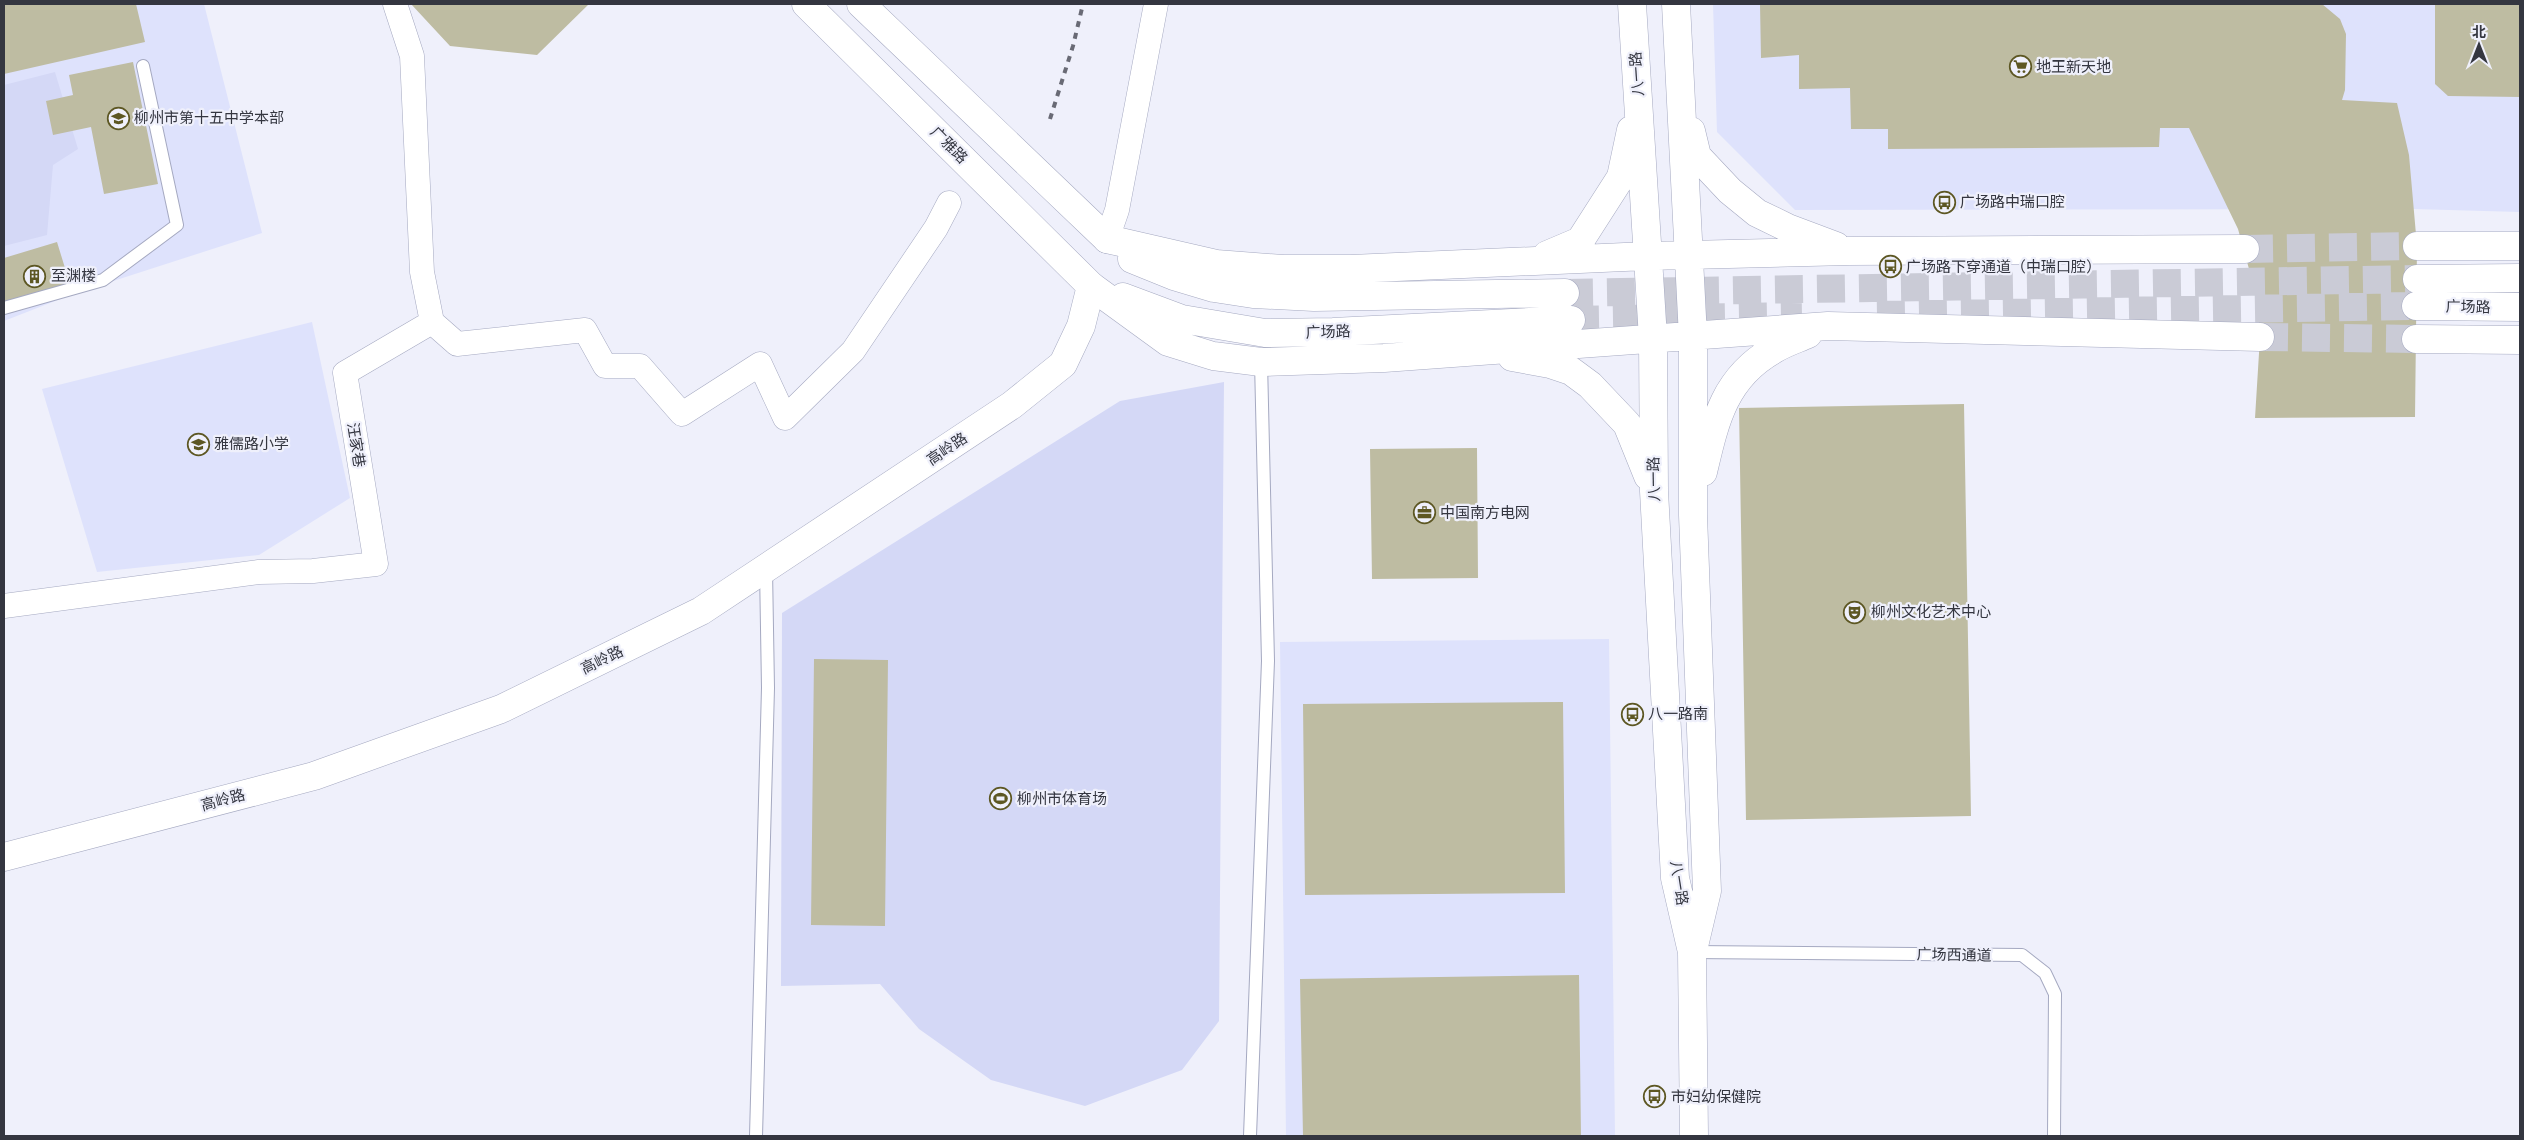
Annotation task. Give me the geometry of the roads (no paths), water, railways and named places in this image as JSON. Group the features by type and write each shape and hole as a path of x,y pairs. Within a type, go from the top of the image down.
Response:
{"main road":[{"name":"广雅路","path":"806,4 1091,286 1168,342 1213,356 1261,362 1366,359 1473,350"},
{"path":"860,4 1107,239 1139,263 1214,288 1253,294 1314,297 1565,293"},
{"name":"八一路","path":"1632,4 1652,338 1654,491 1675,878 1692,952 1694,1136"},
{"name":"八一路","path":"1676,4 1693,337 1693,515 1707,891 1692,952"},
{"path":"1680,88 1697,156 1730,191 1757,213 1788,228 1849,251"},
{"path":"1531,262 1580,240 1585,233 1621,177 1638,97"},
{"path":"1107,239 1216,264 1283,269 1351,269 1647,256 1849,251 2245,249"},
{"path":"2416,246 2520,246"},
{"name":"广场路","path":"2417,279 2520,278"},
{"name":"广场路","path":"1091,286 1182,319 1265,333 1333,332 1571,320"},
{"name":"高岭路","path":"4,857 314,776 501,709 701,611 1012,405 1063,364 1081,326 1091,286"},
{"name":"广场路","path":"2416,306 2520,307"},
{"path":"1693,515 1714,427 1725,397 1734,382 1772,350 1828,326"},
{"path":"1473,350 1693,337 1828,326 2260,337"},
{"path":"2416,339 2520,340"},
{"path":"1473,350 1550,364 1571,371 1590,385 1627,424 1654,491"}],"street":[{"path":"395,4 412,56 422,272 432,322 457,344 586,330 605,366 640,366 682,414 760,364 785,418 853,351 936,228 949,202"},
{"path":"1107,239 1117,210 1156,4"},
{"name":"汪家巷","path":"4,606 259,572 313,570 376,564 344,374 432,322"}],"lane":[{"path":"4,308 103,280 177,225 143,66"},
{"path":"1250,1136 1268,661 1261,362"},
{"path":"756,1136 768,688 766,569"},
{"name":"广场西通道","path":"1692,952 2022,955 2046,973 2056,994 2054,1136"}],"tunnel":[{"path":"2245,249 2417,246"},
{"path":"1565,293 2417,279"},
{"path":"1877,315 2416,306"},
{"path":"1571,320 1802,316"},
{"path":"2260,337 2416,339"}],"railway":[{"path":"1050,119 1073,46 1083,4"}],"place":[{"name":"地王新天地","path":"2020,67"},
{"name":"柳州市第十五中学本部","path":"118,118"},
{"name":"广场路中瑞口腔","path":"1944,202"},
{"name":"广场路下穿通道（中瑞口腔）","path":"1890,267"},
{"name":"至渊楼","path":"35,276"},
{"name":"雅儒路小学","path":"198,444"},
{"name":"中国南方电网","path":"1424,513"},
{"name":"柳州文化艺术中心","path":"1855,612"},
{"name":"八一路南","path":"1632,714"},
{"name":"柳州市体育场","path":"1001,799"},
{"name":"市妇幼保健院","path":"1655,1097"}]}
